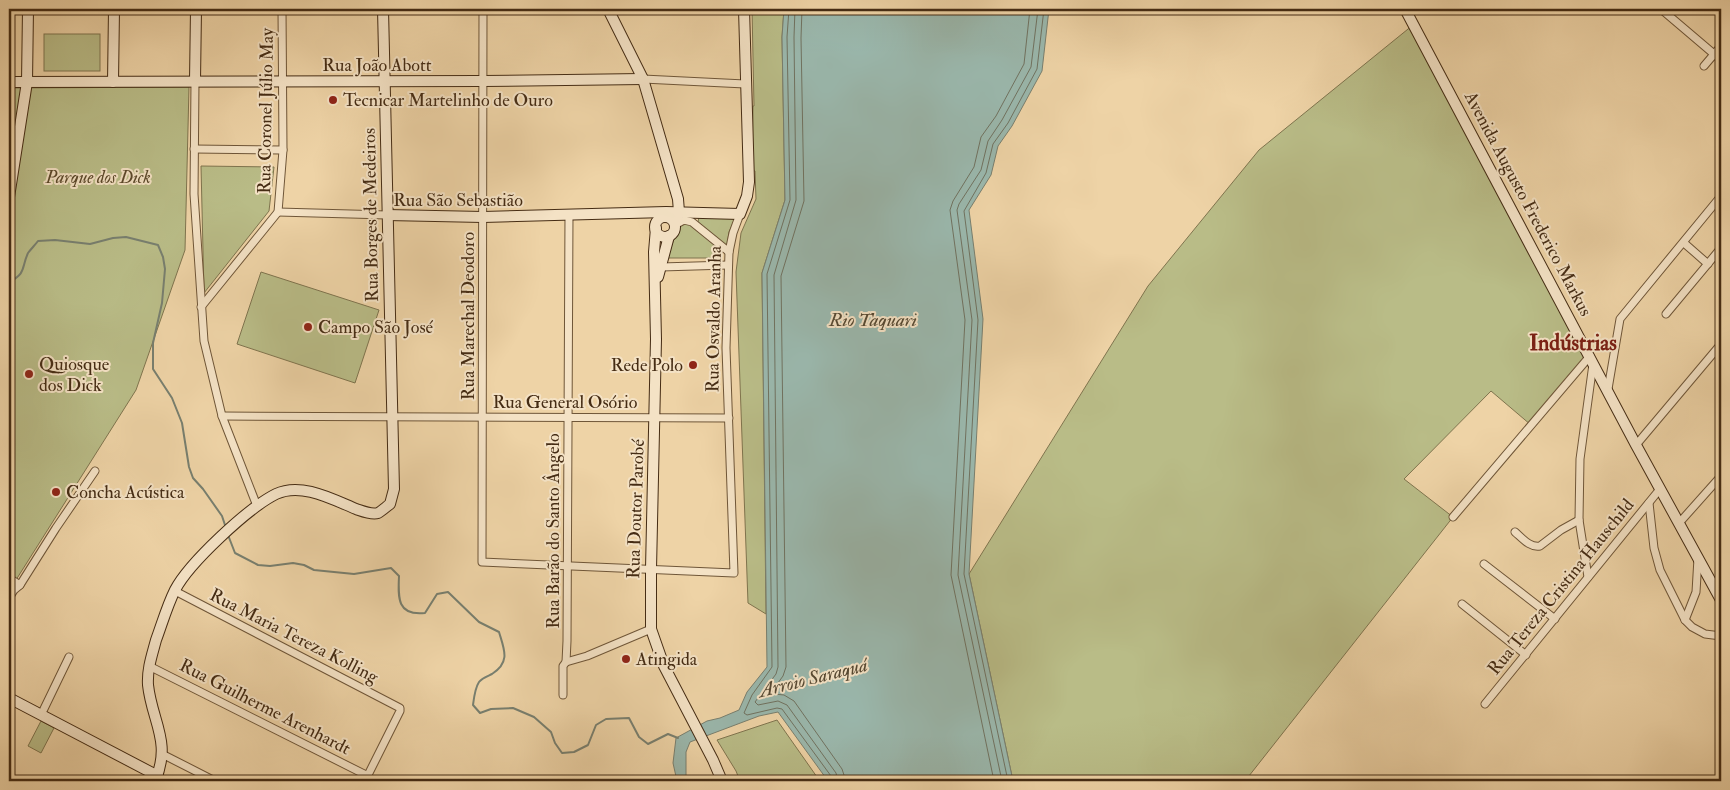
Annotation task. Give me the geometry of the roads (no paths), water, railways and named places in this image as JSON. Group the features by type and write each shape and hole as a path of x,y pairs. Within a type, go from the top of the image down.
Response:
{"main road":[{"path":"9,197 27,82 28,9"},
{"path":"113,82 114,9"},
{"path":"195,81 196,9"},
{"name":"Rua Borges de Medeiros","path":"157,779 162,754 161,731 148,685 149,666 174,591 201,556 257,506 285,491 309,492 366,512 378,513 390,504 394,489 393,417 383,9"},
{"path":"608,9 643,79 678,199 678,212 674,232 669,236 661,236 656,227 638,214"},
{"name":"Rua Osvaldo Aranha","path":"740,214 745,205 749,182 744,9"},
{"name":"Avenida Augusto Frederico Markus","path":"1405,9 1636,445 1680,522 1721,600"},
{"name":"Rua João Abott","path":"9,82 643,79"},
{"path":"656,227 658,220 665,215 674,189"},
{"name":"Rua São Sebastião","path":"387,215 483,217 665,215 678,212 740,214"},
{"path":"665,215 675,224"},
{"name":"Rua Doutor Parobé","path":"656,227 654,252 655,417 651,629 664,666 722,781"},
{"name":"Rua Doutor Parobé","path":"655,288 669,236"},
{"path":"9,698 157,779"}],"street":[{"name":"Rua Coronel Júlio May","path":"201,307 278,212 283,150 282,9"},
{"name":"Rua Marechal Deodoro","path":"483,9 482,562 567,566"},
{"path":"1661,9 1721,60"},
{"path":"1704,66 1721,46"},
{"name":"Rua João Abott","path":"643,79 745,84"},
{"path":"195,81 194,194 204,341 222,416 257,506"},
{"path":"194,149 283,150"},
{"path":"1608,389 1620,319 1721,196"},
{"name":"Rua São Sebastião","path":"278,212 387,215"},
{"name":"Rua Osvaldo Aranha","path":"651,569 734,574 726,348 729,252 740,214"},
{"name":"Rua Barão do Santo Ângelo","path":"563,695 563,666 566,662 568,216"},
{"path":"675,224 688,220 729,252"},
{"path":"1684,243 1708,264"},
{"path":"1666,314 1721,248"},
{"path":"661,267 728,265"},
{"path":"1636,445 1721,344"},
{"path":"1453,517 1592,359"},
{"path":"1588,577 1579,520 1580,459 1592,359"},
{"name":"Rua General Osório","path":"222,416 729,418"},
{"path":"9,598 20,585 95,471"},
{"path":"1680,522 1721,476"},
{"name":"Rua Tereza Cristina Hauschild","path":"1484,704 1660,489"},
{"path":"1649,502 1654,548 1660,570 1685,620 1692,627 1705,634 1721,636"},
{"path":"1515,532 1532,546 1536,547 1579,520"},
{"path":"1685,620 1696,592 1698,556"},
{"path":"1484,564 1555,619"},
{"path":"567,566 651,569"},
{"path":"9,578 20,585"},
{"name":"Rua Maria Tereza Kolling","path":"174,591 400,708 366,778"},
{"path":"1462,604 1526,655"},
{"path":"566,662 587,656 651,629"},
{"path":"41,715 69,657"},
{"name":"Rua Guilherme Arenhardt","path":"149,666 366,778"},
{"path":"162,754 215,781"}],"water":[{"name":"Rio Taquari","path":"784,9 1049,9 1042,71 1012,126 998,146 991,175 969,210 983,319 969,574 1013,781 828,781 778,712 759,716 690,742 686,752 686,781 677,781 673,763 676,738 707,721 739,710 747,692 767,667 762,273 785,200 782,37"}],"waterway":[{"path":"9,282 19,276 23,270 28,253 38,241 55,240 90,244 126,237 158,245 165,269 162,303 153,343 153,369 172,398 182,423 189,467 193,478 222,516 226,528"},
{"path":"228,535 235,553 258,565 270,566 293,563 304,565 314,570 354,574 391,568 399,576 399,598 401,604 409,612 425,613 437,594 448,592 479,622 499,632 504,650 502,665 479,682 473,705 480,713 491,709 513,708 534,717 551,732 555,743 562,753 574,752 588,745 596,725 606,719 629,718 639,737 648,744 668,734 678,738"}],"place":[{"name":"Tecnicar Martelinho de Ouro","path":"333,100"},
{"name":"Campo São José","path":"308,327"},
{"name":"Rede Polo","path":"693,365"},
{"name":"Quiosque dos Dick","path":"29,374"},
{"name":"Concha Acústica","path":"56,492"},
{"name":"Atingida","path":"626,659"}],"district":[{"name":"Indústrias","path":"1573,343"}],"park label":[{"name":"Parque dos Dick","path":"98,177"}],"water label":[{"name":"Arroio Saraquá","path":"813,678"}]}
